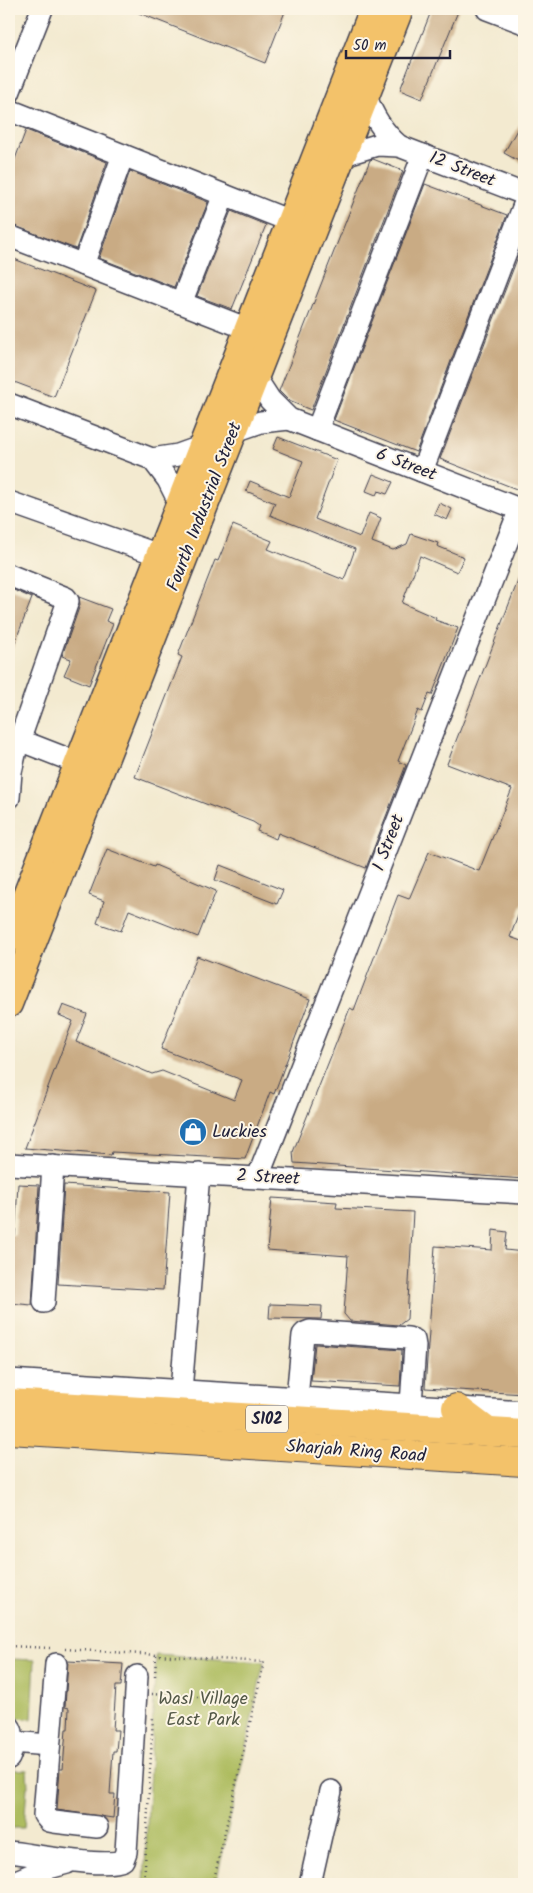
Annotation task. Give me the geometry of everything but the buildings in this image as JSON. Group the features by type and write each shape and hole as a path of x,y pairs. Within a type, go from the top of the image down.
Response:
{"highway":[{"name":"Sharjah Ring Road","path":"9,1403 524,1434"},
{"path":"456,1408 488,1432"},
{"name":"Sharjah Ring Road","path":"9,1430 524,1462"}],"main road":[{"name":"Fourth Industrial Street","path":"9,939 373,9"},
{"name":"Fourth Industrial Street","path":"9,1004 400,9"}],"street":[{"path":"9,93 42,9"},
{"path":"487,9 524,23"},
{"name":"12 Street","path":"366,96 375,119 399,146"},
{"path":"9,110 290,221"},
{"name":"12 Street","path":"344,154 377,146 399,146 524,194"},
{"path":"83,265 123,155"},
{"path":"317,430 423,155"},
{"path":"181,303 224,195"},
{"path":"422,471 524,205"},
{"path":"9,236 248,329"},
{"name":"6 Street","path":"255,378 270,400 289,419 522,510"},
{"path":"9,404 152,459 178,455 203,446"},
{"name":"6 Street","path":"235,431 261,422 289,419"},
{"path":"152,459 168,480 179,502"},
{"path":"9,502 159,555"},
{"name":"1 Street","path":"258,1177 522,510"},
{"path":"9,575 66,598 68,601 13,761 9,798"},
{"path":"20,740 78,764"},
{"name":"2 Street","path":"9,1166 53,1166 524,1193"},
{"path":"44,1302 53,1166"},
{"path":"181,1391 199,1174"},
{"path":"297,1398 303,1335 305,1332 310,1331 414,1340 411,1404"},
{"path":"9,1380 524,1412"},
{"path":"56,1664 44,1810 46,1818 54,1822 97,1827"},
{"path":"9,1853 76,1862 119,1862 125,1856 146,1687"},
{"path":"10,1742 50,1745"},
{"path":"310,1884 331,1791"},
{"path":"9,1853 18,1869 15,1883"},
{"path":"15,1883 45,1868 76,1862"}],"path":[{"path":"9,1646 264,1662 213,1884"},
{"path":"154,1704 146,1687 156,1655"},
{"path":"146,1687 255,1701"},
{"path":"144,1884 154,1714"}],"green space":[{"name":"Wasl Village East Park","path":"156,1655 264,1662 216,1884 144,1884"},
{"path":"11,1659 35,1660 32,1719 14,1718 14,1710 9,1710 9,1664 11,1664"},
{"path":"9,1769 27,1770 28,1787 24,1828 9,1828"}],"place":[{"name":"Luckies","path":"193,1132"}]}
